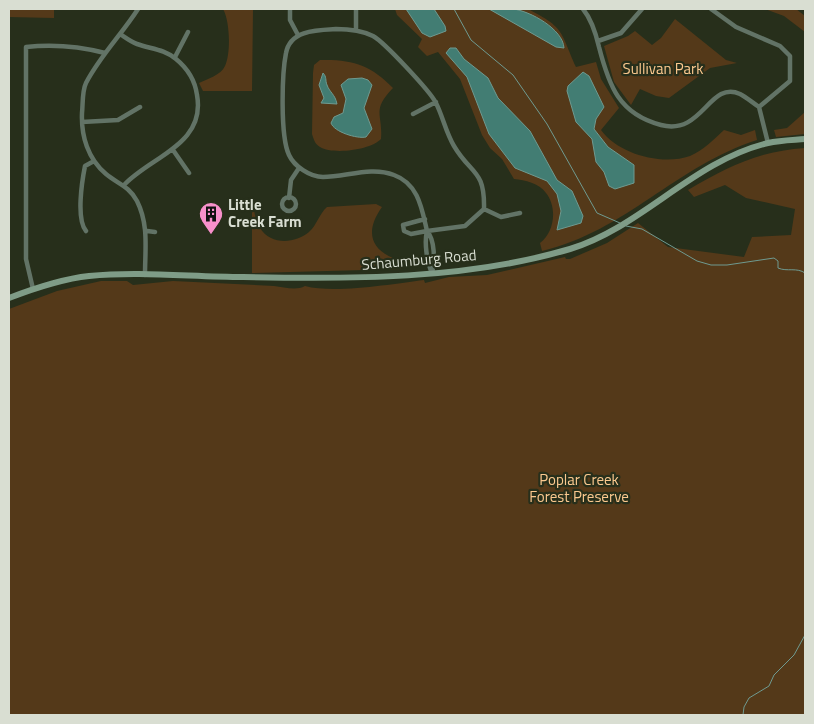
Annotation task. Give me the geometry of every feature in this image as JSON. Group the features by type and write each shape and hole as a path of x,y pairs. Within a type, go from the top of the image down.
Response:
{"main road":[{"name":"Schaumburg Road","path":"9,298 33,289 89,276 333,278 432,273 528,260 573,248 603,235 716,164 768,143 805,139"}],"street":[{"path":"137,9 84,85 82,122 85,143 94,161 107,175 125,184 137,200 147,231 145,275"},
{"path":"290,9 290,20 298,35"},
{"path":"356,9 356,30"},
{"path":"583,9 591,21 612,87 633,114 642,120 670,127 681,126 693,121 712,98 727,92 739,93 759,107 768,143"},
{"path":"598,41 621,33 642,9"},
{"path":"711,9 736,27 780,46 790,56 790,81 759,107"},
{"path":"424,219 403,225 404,231 411,234 428,231 465,226 484,209 484,189 475,170 466,162 453,144 436,102 422,83 375,37 356,30 315,30 298,35 288,44 284,60 284,129 289,155 299,168 320,177 366,171 395,175 412,188 423,208 428,231 426,236 429,265 432,273"},
{"path":"175,58 188,32"},
{"path":"120,34 137,44 162,50 175,58 190,74 196,91 198,105 196,118 189,134 173,150 146,165 125,184"},
{"path":"33,289 26,259 26,47 50,44 79,46 105,53"},
{"path":"413,114 436,102"},
{"path":"82,122 118,120 140,107"},
{"path":"173,150 189,172"},
{"path":"86,231 82,226 81,184 85,166 94,161"},
{"path":"289,198 291,180 299,168"},
{"path":"484,209 501,217 520,213"},
{"path":"147,231 155,232"}],"green space":[{"path":"9,9 54,9 54,18 9,17"},
{"path":"223,9 253,9 252,91 203,91 199,83 220,72 227,60 229,45 228,29"},
{"path":"395,9 528,9 540,15 560,32 576,67 596,62 601,79 619,108 601,130 618,146 641,156 667,160 690,156 700,151 724,130 741,135 755,130 757,140 728,151 701,166 600,229 572,242 542,251 540,243 549,233 553,220 550,199 536,184 514,179 502,159 490,148 482,135 460,79 438,52 427,56 418,47 422,39 397,15"},
{"path":"765,9 796,9 805,16 805,32 784,16"},
{"name":"Sullivan Park","path":"675,19 726,60 737,63 710,68 669,98 656,96 640,89 631,105 614,82 604,46 635,31 652,45 661,38"},
{"path":"320,60 351,62 360,65 377,74 393,88 380,107 381,139 376,143 352,150 334,151 320,147 316,143 312,134 313,73 314,65"},
{"path":"805,112 805,134 776,137 774,130 787,128"},
{"name":"Poplar Creek Forest Preserve","path":"805,148 805,715 9,715 9,309 57,291 101,281 127,281 133,285 173,281 347,289 424,280 425,283 449,277 487,275 565,257 570,259 607,243 638,223 668,247 744,257 752,237 791,235 795,209 746,198 725,185 694,197 688,190 730,167 773,153"},
{"path":"252,201 256,218 264,234 283,241 297,239 309,232 327,207 376,204 382,207 373,226 372,234 374,241 383,253 401,261 401,269 252,273"}],"water":[{"path":"406,9 434,9 445,26 446,31 430,37 422,33"},
{"path":"489,9 520,10 536,17 558,34 564,48 556,47"},
{"path":"450,48 456,48 464,59 488,78 498,98 530,131 557,180 572,191 583,216 581,223 557,230 561,211 557,194 547,181 515,168 489,134 467,77 446,53"},
{"path":"583,72 589,76 604,107 596,119 594,129 608,147 634,165 634,183 615,189 609,186 604,172 596,162 592,139 576,122 567,91 568,86"},
{"path":"323,73 328,88 337,104 321,103 324,98 319,85"},
{"path":"362,78 368,80 372,85 364,108 372,129 366,137 352,136 341,132 331,123 334,117 343,113 346,99 341,85 348,79"}],"waterway":[{"path":"454,9 471,40 513,75 547,124 597,213 620,223"},
{"path":"626,226 642,229 697,261 711,265 727,265 774,258 778,261 778,268 799,270 805,273"},
{"path":"743,715 744,707 749,698 769,686 774,675 794,655 805,635"}],"place":[{"name":"Little Creek Farm","path":"211,235"}]}
